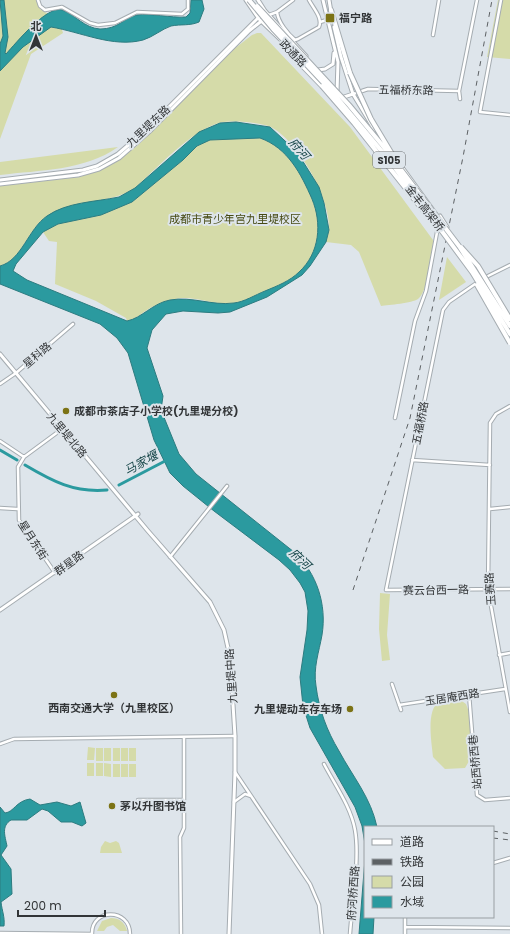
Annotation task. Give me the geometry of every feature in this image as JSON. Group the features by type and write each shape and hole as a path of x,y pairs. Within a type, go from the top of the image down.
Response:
{"highway":[{"name":"金丰高架桥","path":"251,0 288,42 349,105 459,246 510,325"},
{"name":"金丰高架桥","path":"251,0 274,30 356,119 452,245 489,298 510,336"},
{"path":"331,10 350,73 371,119 410,183"},
{"path":"283,43 354,123 440,231"},
{"path":"452,245 510,343"},
{"path":"459,246 466,250 478,266 510,319"}],"main road":[{"name":"政通路","path":"246,0 262,22 337,100"},
{"name":"政通路","path":"258,0 265,11 343,97"},
{"path":"323,0 338,62 337,100 353,94"},
{"path":"329,0 341,57 353,94 376,132"},
{"name":"九里堤东路","path":"0,180 67,173 97,166 108,160 147,129 265,11"},
{"path":"0,184 78,175 99,169 119,158 151,130 249,31 269,15"},
{"path":"318,70 325,69 333,64 333,45"},
{"path":"440,216 447,227"},
{"path":"451,233 485,278 510,325"},
{"path":"478,283 510,336"},
{"name":"九里堤北路","path":"0,354 62,429 136,514"},
{"name":"九里堤中路","path":"136,514 170,557 210,602 224,630 230,657 235,736 235,772 229,934"},
{"name":"群星路","path":"0,610 55,573 136,514"}],"street":[{"path":"38,0 40,6 45,10 62,7 90,23 98,25 115,23 137,12 182,14 188,9 188,0"},
{"path":"269,15 277,12 293,0"},
{"path":"277,12 278,18 295,40 319,27 320,22 309,0"},
{"path":"433,35 439,0"},
{"path":"460,99 459,91 476,0"},
{"path":"501,0 480,112 510,115"},
{"path":"320,22 327,20"},
{"name":"五福桥东路","path":"353,94 368,89 459,91"},
{"path":"343,97 353,110 376,132 440,216 440,231 426,291 415,321 395,418"},
{"path":"337,100 349,118 386,162 440,231"},
{"path":"447,242 478,283"},
{"name":"五福桥路","path":"386,590 443,310 449,302 485,278 510,265"},
{"name":"星科路","path":"0,384 16,373 73,324"},
{"name":"玉赛路","path":"509,712 488,589 491,419 510,406"},
{"path":"0,441 24,457 62,429"},
{"name":"星月东街","path":"24,457 18,468 17,509 19,520 55,573"},
{"path":"412,460 490,465"},
{"path":"170,557 226,487"},
{"path":"490,509 510,507"},
{"path":"0,508 17,509"},
{"name":"赛云台西一路","path":"386,590 510,589"},
{"path":"499,655 510,653"},
{"path":"392,684 401,710"},
{"name":"玉居庵西路","path":"399,705 505,689"},
{"name":"站西桥西巷","path":"469,694 477,795 485,800 510,798"},
{"path":"0,744 14,739 235,736"},
{"path":"181,934 180,837 184,828 184,737"},
{"name":"府河桥西路","path":"324,764 348,810 355,830 356,846 350,934"},
{"path":"235,772 310,884 319,905 322,934"},
{"path":"234,802 245,794 253,797"},
{"path":"138,800 184,800"},
{"path":"494,863 510,858"},
{"path":"0,933 92,934 94,924 98,919 110,914 120,916 126,921 130,934"},
{"path":"405,918 406,934"},
{"path":"406,927 510,928"}],"green space":[{"path":"0,0 37,0 40,9 59,20 63,33 31,54 0,139"},
{"path":"498,0 510,0 510,59 487,57"},
{"path":"261,33 350,127 433,240 431,262 425,289 418,299 406,303 381,306 359,252 351,245 326,242 329,230 325,203 319,187 302,158 281,134 271,127 245,122 219,123 208,127 175,151 135,188 125,193 102,200 68,207 47,216 34,228 20,251 8,262 0,266 0,186 80,177 113,164 137,146 234,49 252,35"},
{"name":"成都市青少年宫九里堤校区","path":"260,138 270,142 286,155 303,180 315,208 318,228 315,247 306,264 292,278 246,300 228,304 182,298 154,306 127,321 126,318 96,301 55,284 57,242 49,241 43,232 58,224 101,215 132,202 183,160 197,146 210,140"},
{"path":"118,147 91,161 76,165 0,175 0,162"},
{"path":"447,257 466,282 439,300"},
{"path":"380,593 390,594 387,635 390,660 382,661 379,629"},
{"path":"447,699 459,699 466,704 469,712 472,756 465,768 445,769 433,757 430,727 432,711 435,705 440,701"},
{"path":"88,747 95,748 94,760 87,760"},
{"path":"96,748 103,748 103,761 96,761"},
{"path":"104,748 111,748 111,761 104,761"},
{"path":"113,748 120,748 120,761 113,761"},
{"path":"121,748 128,748 128,761 121,761"},
{"path":"129,748 136,748 136,761 129,761"},
{"path":"87,763 94,763 94,776 87,776"},
{"path":"96,763 103,763 103,776 96,776"},
{"path":"104,763 111,764 111,777 104,776"},
{"path":"113,764 120,764 120,777 113,777"},
{"path":"121,764 128,764 128,777 121,777"},
{"path":"129,764 136,764 136,777 129,777"},
{"path":"105,841 110,843 116,841 119,843 122,853 100,853 101,847"},
{"path":"111,918 121,921 125,925 127,931 120,931 113,925 107,927 104,931 97,931 102,921"}],"water":[{"path":"0,0 4,0 8,37 6,54 32,26 48,13 56,10 67,12 94,28 106,29 137,15 186,17 190,13 191,0 202,0 204,9 199,22 171,26 147,39 132,42 109,41 51,27 23,47 0,71 0,44 3,36"},
{"name":"府河","path":"236,122 270,127 297,152 319,187 324,203 329,230 326,242 302,275 267,297 230,312 218,313 183,311 166,314 152,330 147,348 163,396 161,410 179,454 196,474 294,552 302,560 314,580 323,612 322,635 315,673 317,695 321,712 331,736 366,797 374,816 377,826 364,826 364,838 362,826 355,807 310,728 303,706 300,677 307,630 308,611 305,592 300,583 290,570 279,560 214,511 183,486 170,473 154,440 128,353 117,338 100,324 0,284 0,266 8,263 20,251 35,228 47,216 55,211 72,205 119,197 135,188 199,132 220,123","holes":["260,138 270,142 286,155 303,180 315,208 318,228 315,247 306,264 292,278 283,283 246,300 234,303 226,304 186,299 170,300 158,304 138,317 127,321 27,280 13,271 16,264 43,232 58,224 101,215 132,202 183,160 197,146 210,140"]},
{"path":"30,799 40,805 57,802 71,806 80,802 86,823 82,826 72,822 61,822 48,811 42,809 27,820 11,820 8,822 4,832 7,846 1,855 11,869 12,894 1,902 4,926 0,926 0,807 5,813 11,811 21,802"},
{"path":"364,872 364,918 374,918 373,934 359,934"}],"waterway":[{"name":"马家堰","path":"0,450 17,460"},
{"name":"马家堰","path":"119,485 167,460"},
{"name":"马家堰","path":"25,465 64,485 84,490 107,490"}],"railway":[{"path":"353,590 410,418 463,157 492,0"},
{"path":"494,831 510,834"},
{"path":"494,838 510,840"}],"place":[{"name":"福宁路","path":"330,18"},
{"name":"成都市茶店子小学校(九里堤分校)","path":"66,411"},
{"name":"西南交通大学（九里校区）","path":"114,695"},
{"name":"九里堤动车存车场","path":"350,709"},
{"name":"茅以升图书馆","path":"112,806"}]}
